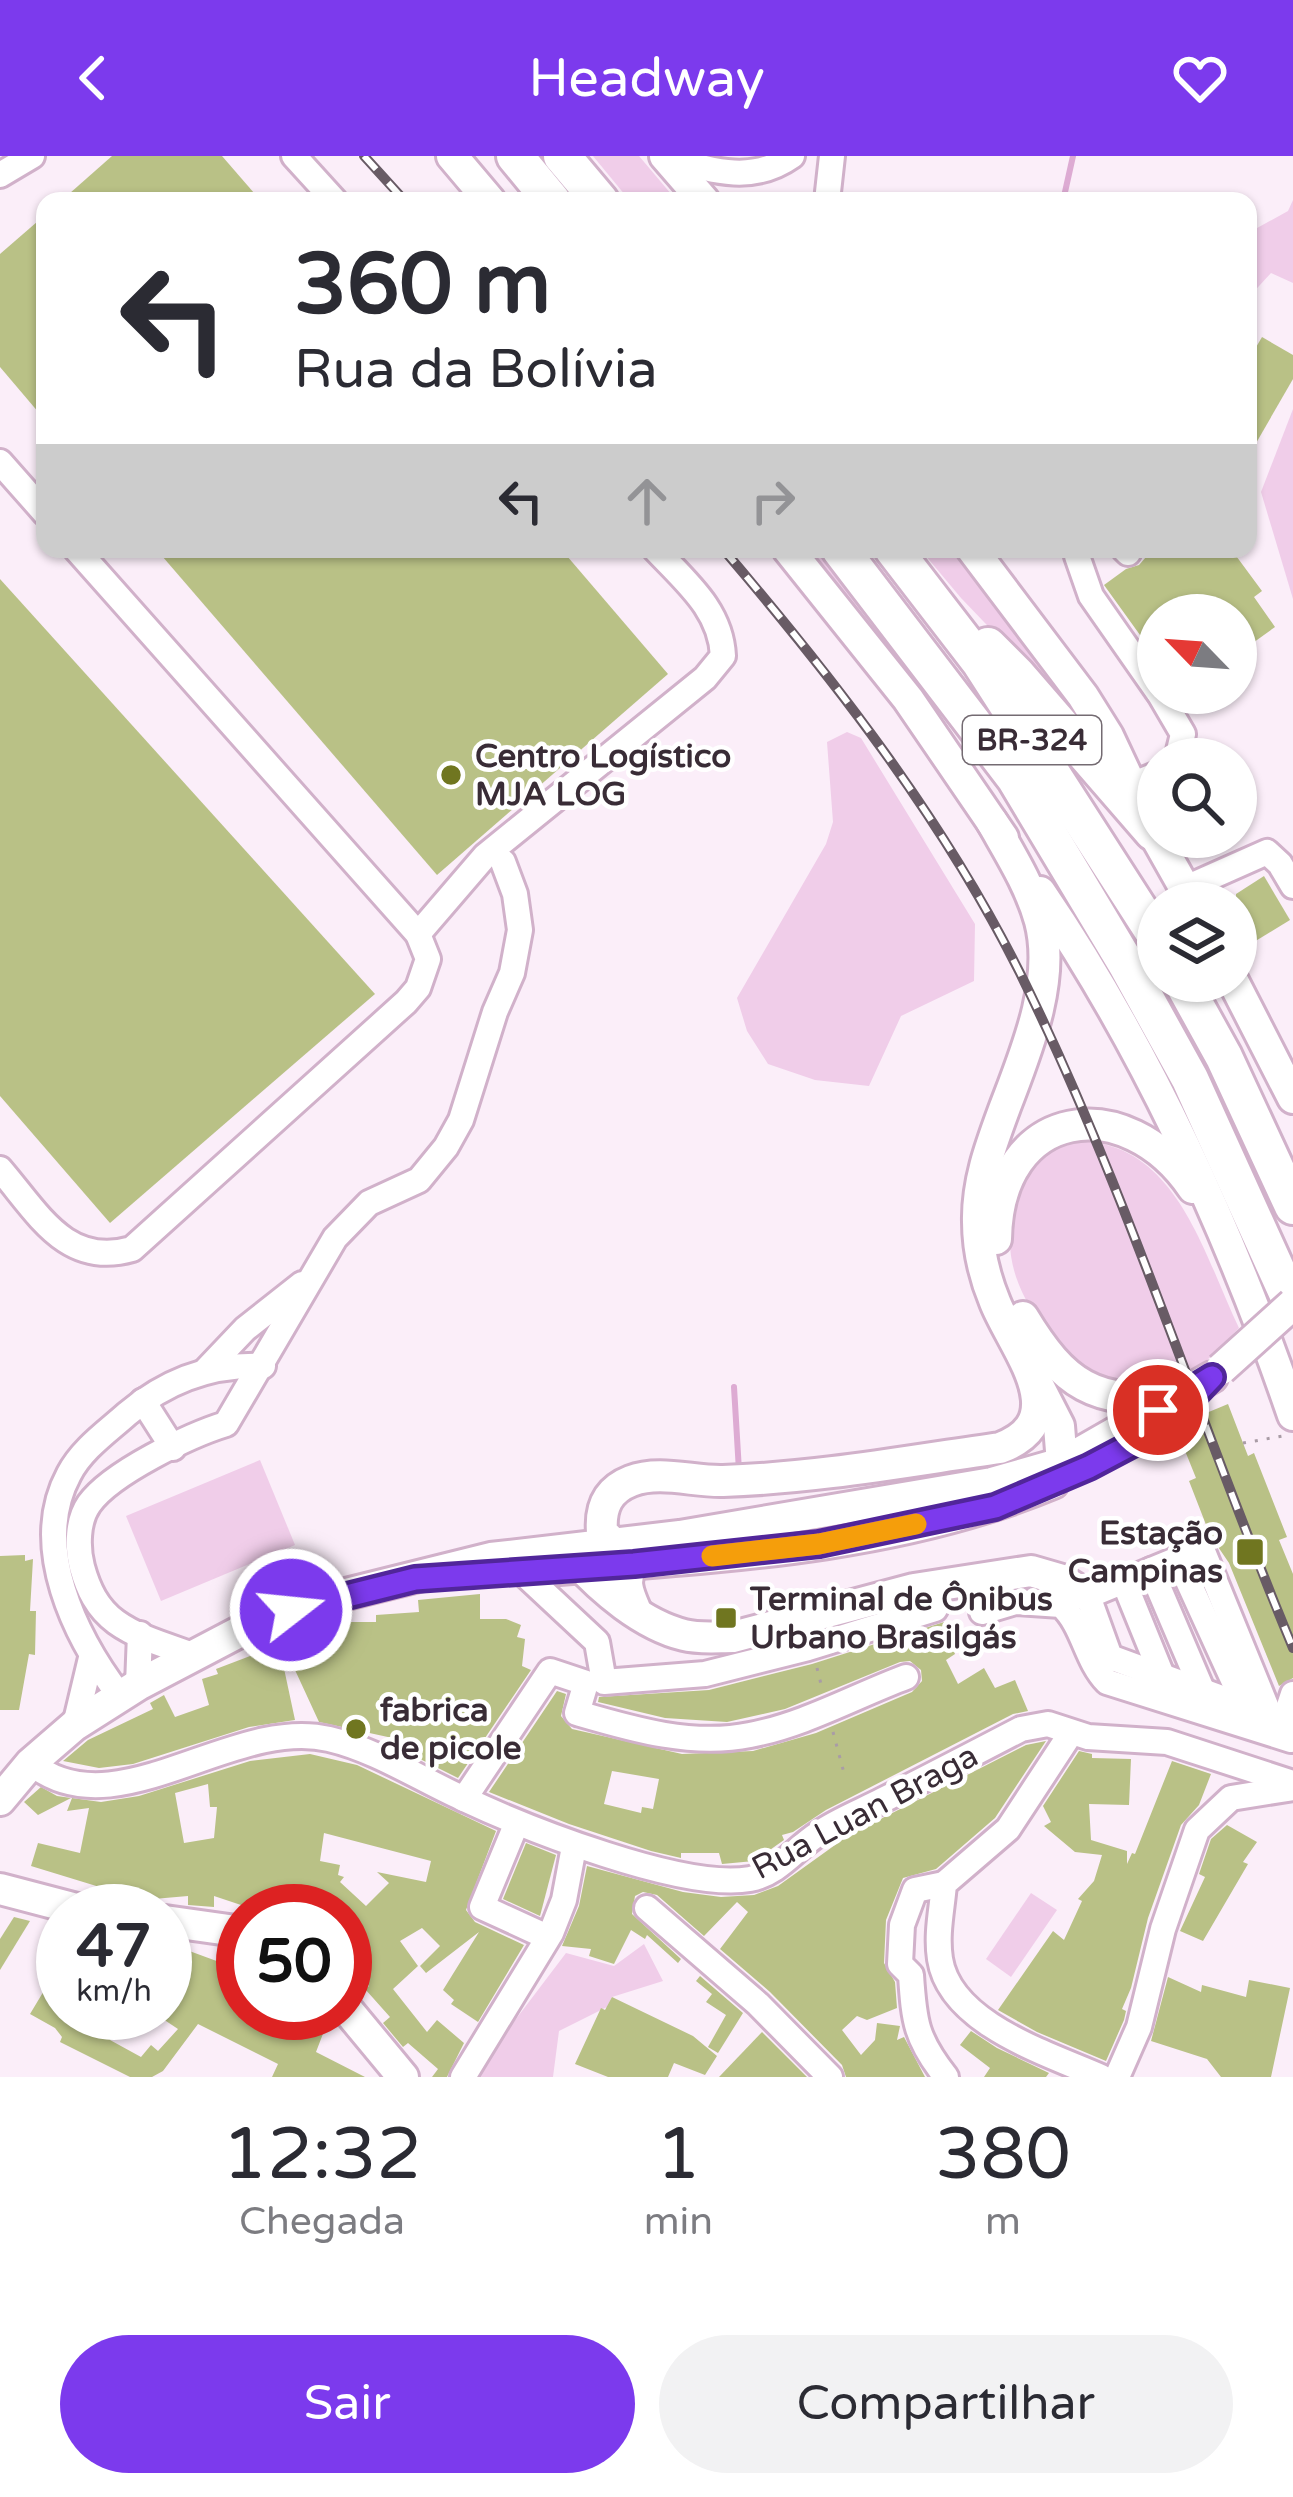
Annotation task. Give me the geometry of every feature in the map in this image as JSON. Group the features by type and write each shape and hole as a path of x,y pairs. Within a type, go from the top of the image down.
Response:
{"highway":[{"path":"515,156 545,192"},
{"path":"562,156 592,192"},
{"name":"BR-324","path":"847,558 1015,778 1116,946 1190,1079 1293,1305"},
{"name":"BR-324","path":"901,558 980,662 1137,906"},
{"path":"902,558 1017,674 1137,813"},
{"path":"1193,1002 1293,1206"}],"main road":[{"path":"452,156 482,192"},
{"path":"665,157 696,192"},
{"path":"795,558 908,699 1053,912 1135,1049 1197,1169 1293,1415"},
{"path":"979,558 1137,768"},
{"path":"992,822 1032,896 1041,925 1043,962 1028,1042 980,1186 977,1225 993,1297 1059,1426 1083,1458"},
{"path":"1244,1002 1293,1098"},
{"path":"1179,1396 1128,1400 1081,1387 1059,1369 1015,1303 996,1242 996,1211 1013,1166 1032,1143 1051,1130 1070,1125 1114,1130 1154,1147 1172,1161 1217,1223"},
{"path":"415,1579 522,1572 608,1542 680,1536 992,1483 1083,1458 1173,1418 1293,1305"},
{"path":"634,1564 602,1532 605,1502 613,1490 638,1478 719,1481 841,1472 1012,1444 1028,1430 1038,1406 1031,1372"},
{"path":"0,1800 31,1763 76,1725 129,1690 260,1621 322,1600 491,1558 634,1564 819,1544 995,1507 1083,1458 1216,1373"},
{"path":"1081,1387 1096,1422 1083,1458"},
{"path":"573,1558 636,1611 685,1636 710,1638 733,1637 914,1589 1031,1571 1061,1580 1088,1596"},
{"path":"634,1564 627,1576 636,1611"},
{"path":"0,1778 31,1763"},
{"path":"0,1889 36,1898"},
{"path":"372,2039 404,2077"}],"street":[{"path":"0,175 32,156"},
{"path":"294,156 327,192"},
{"path":"665,157 745,174 792,156"},
{"path":"828,192 832,156"},
{"path":"0,462 36,503"},
{"path":"0,1169 60,1238 97,1255 132,1249 406,1002 418,988 428,959 418,934 84,558"},
{"path":"418,934 485,856 705,678 723,656 722,629 663,558"},
{"path":"1078,558 1091,596 1137,663"},
{"path":"1213,882 1267,852 1293,886"},
{"path":"194,1655 118,1624 93,1598 80,1556 82,1519 99,1493 205,1430 226,1424 309,1279 352,1217 369,1203 419,1180 430,1169 461,1120 512,973 520,930 515,895 502,862"},
{"path":"205,1371 245,1329 309,1279"},
{"path":"140,1634 129,1690 91,1658 64,1590 52,1522 71,1470 94,1442 143,1400 205,1371 231,1365 263,1366"},
{"path":"143,1400 173,1448"},
{"path":"1178,1559 1276,1725 1110,1657 1088,1596 1178,1559"},
{"path":"1151,1570 1204,1692"},
{"path":"522,1572 597,1642 604,1682 705,1674 935,1609"},
{"path":"1124,1582 1163,1678"},
{"path":"982,1612 1015,1602 1061,1604 1075,1617 1090,1660 1107,1682 1276,1725"},
{"path":"76,1725 91,1658"},
{"path":"464,1799 550,1670 586,1683 577,1714 699,1739 774,1730 906,1677"},
{"path":"1276,1725 1293,1694"},
{"name":"Rua Luan Braga","path":"31,1763 51,1778 107,1786 250,1742 302,1735 356,1748 464,1799 625,1860 683,1875 751,1879 776,1868 818,1834 1021,1729 1048,1724 1071,1732 1167,1742 1293,1786"},
{"path":"946,2077 921,2044 914,2025 911,1975 900,1964 902,1925 916,1890 944,1884 1008,1829 1071,1732"},
{"path":"1117,2077 1139,2027 1162,1929 1197,1830 1231,1798 1293,1786"},
{"path":"513,1832 482,1907 545,1936"},
{"path":"463,2077 551,1933 564,1900 573,1852"},
{"path":"944,1884 938,1928 940,1963 975,2015 994,2030 1101,2077"},
{"path":"646,1908 742,1990 830,2077"}],"path":[{"path":"1243,1443 1293,1434"},
{"path":"814,1654 844,1773"}],"shaded area":[{"path":"593,156 639,156 669,192 623,192"},
{"path":"1293,200 1293,283 1271,273 1257,288 1257,228 1288,211"},
{"path":"1293,409 1293,599 1261,492"},
{"path":"808,558 825,558 876,621 929,697 958,751"},
{"path":"928,558 964,558 1096,739"},
{"path":"847,732 861,738 975,924 974,981 901,1016 869,1086 815,1080 768,1064 747,1031 737,998 826,844 833,822 827,742"},
{"path":"1080,1141 1113,1147 1141,1161 1163,1182 1198,1237 1239,1328 1202,1365 1168,1385 1141,1391 1098,1387 1040,1322 1016,1275 1010,1250 1011,1221 1022,1180 1041,1157"},
{"path":"260,1460 295,1545 161,1601 126,1516"},
{"path":"1031,1893 1057,1910 1011,1977 986,1959"},
{"path":"644,1944 663,1981 612,1997 607,2007 559,2031 553,2077 472,2077 566,1953 614,1966"}],"building":[{"path":"112,156 222,156 253,192 71,192"},
{"path":"36,223 36,409 0,367 0,254"},
{"path":"1262,337 1293,355 1293,379 1257,441 1257,346"},
{"name":"Centro Logístico MJA LOG","path":"164,558 569,558 668,674 437,875"},
{"path":"1145,558 1238,558 1262,591 1257,595 1137,594 1137,631 1104,585"},
{"path":"0,579 375,994 110,1223 0,1096"},
{"path":"1257,601 1275,627 1257,640"},
{"path":"1264,876 1290,920 1257,940 1257,882"},
{"name":"Estação Campinas","path":"1228,1404 1248,1456 1254,1453 1287,1537 1279,1540 1293,1574 1293,1678 1279,1686 1229,1563 1210,1535 1189,1481 1196,1478 1175,1426"},
{"path":"25,1555 25,1561 33,1559 30,1611 36,1611 35,1655 29,1654 19,1710 0,1710 0,1556"},
{"path":"480,1594 480,1619 506,1619 521,1625 517,1637 525,1639 522,1666 531,1670 458,1778 396,1747 397,1739 319,1722 283,1644 343,1622 376,1622 376,1615 419,1612 418,1600"},
{"path":"944,1622 955,1654 946,1660 958,1684 984,1668 995,1688 1015,1680 1028,1711 1013,1714 826,1810 782,1835 784,1840 754,1861 722,1864 719,1853 681,1853 681,1858 651,1851 489,1792 557,1691 566,1694 561,1716 572,1729 682,1754 753,1751 816,1733 912,1692 922,1681 921,1670 910,1661 900,1662 785,1709 727,1722 665,1718 598,1702 599,1697 709,1690 812,1664","holes":["612,1771 659,1779 653,1809 642,1807 641,1813 604,1804"]},
{"path":"279,1645 295,1720 249,1727 133,1764 99,1768 63,1761 88,1740 153,1709 150,1703 164,1695 175,1717 209,1705 202,1679"},
{"path":"1046,1741 995,1818 936,1869 903,1878 886,1920 884,1963 895,1982 897,2008 867,2020 857,2016 842,2030 861,2055 875,2040 877,2023 900,2026 897,2040 904,2037 925,2077 846,2077 842,2065 720,1949 748,1912 737,1902 704,1936 657,1895 643,1892 635,1896 632,1914 681,1959 678,1963 647,1935 645,1939 631,1930 614,1964 589,1956 591,1949 562,1946 579,1906 587,1866 683,1892 754,1895 778,1886 849,1835 1026,1745"},
{"path":"1079,1751 1092,1758 1131,1759 1129,1805 1089,1804 1091,1840 1127,1851 1127,1864 1172,1761 1211,1774 1199,1805 1181,1825 1148,1918 1122,2009 1124,2020 1106,2061 998,2010 1053,1931 1064,1940 1082,1901 1078,1899 1094,1881 1102,1855 1075,1852 1044,1826 1051,1822 1043,1806"},
{"path":"310,1754 357,1765 496,1831 466,1910 475,1922 524,1945 478,2022 451,2004 454,2000 443,1990 479,1932 426,1973 420,1966 440,1946 422,1928 400,1941 418,1966 393,1989 427,2032 437,2020 464,2043 447,2077 432,2077 438,2069 408,2043 403,2047 383,2023 390,2017 372,1997 372,1900 389,1883 377,1872 426,1882 431,1861 324,1833 320,1861 340,1865 342,1884 216,1884 214,1907 192,1905 192,1884 90,1884 31,1866 38,1843 80,1853 89,1808 67,1811 72,1798 101,1802 139,1796 250,1761","holes":["208,1784 210,1807 217,1807 214,1838 184,1843 175,1793"]},
{"path":"41,1787 71,1798 38,1815 24,1802"},
{"path":"1227,1825 1257,1842 1203,1941 1180,1931 1205,1877 1199,1874 1211,1839"},
{"path":"526,1843 556,1855 540,1916 503,1899"},
{"path":"14,1917 30,1921 0,1970 0,1939"},
{"path":"192,1952 216,1961 216,2033 198,2024 192,2032"},
{"path":"700,1976 743,2013 718,2053 708,2047 726,2015 706,2002 712,1994 696,1981"},
{"path":"1168,1977 1201,1992 1202,1985 1246,1997 1249,1980 1290,1988 1271,2077 1221,2077 1207,2059 1151,2041"},
{"path":"612,1997 693,2036 717,2056 705,2075 674,2063 668,2077 608,2077 575,2064 601,2008 605,2010"},
{"path":"971,2031 1049,2073 1046,2077 984,2077 990,2068 960,2045"},
{"path":"762,2032 807,2077 719,2077"},
{"path":"110,2040 141,2057 151,2045 158,2051 168,2040 186,2040 163,2071 152,2077 130,2077 60,2042"},
{"path":"230,2040 321,2040 316,2052 365,2077 272,2077 278,2064"}],"waterway":[{"path":"1065,192 1073,156"},
{"path":"734,1387 739,1471"}],"railway":[{"path":"364,156 397,192"},
{"path":"730,558 805,648 921,805 1020,973 1129,1223 1293,1648"}],"slow traffic":[{"path":"712,1556 819,1544 916,1524"}],"place":[{"name":"Centro Logístico MJA LOG","path":"451,775"},
{"name":"Estação Campinas","path":"1250,1552"},
{"name":"Terminal de Ônibus Urbano Brasilgás","path":"726,1618"},
{"name":"fabrica de picole","path":"356,1729"}],"route":[{"path":"291,1610 415,1579 634,1564 819,1544 995,1507 1144,1438 1173,1418 1212,1377 1158,1410"}]}
